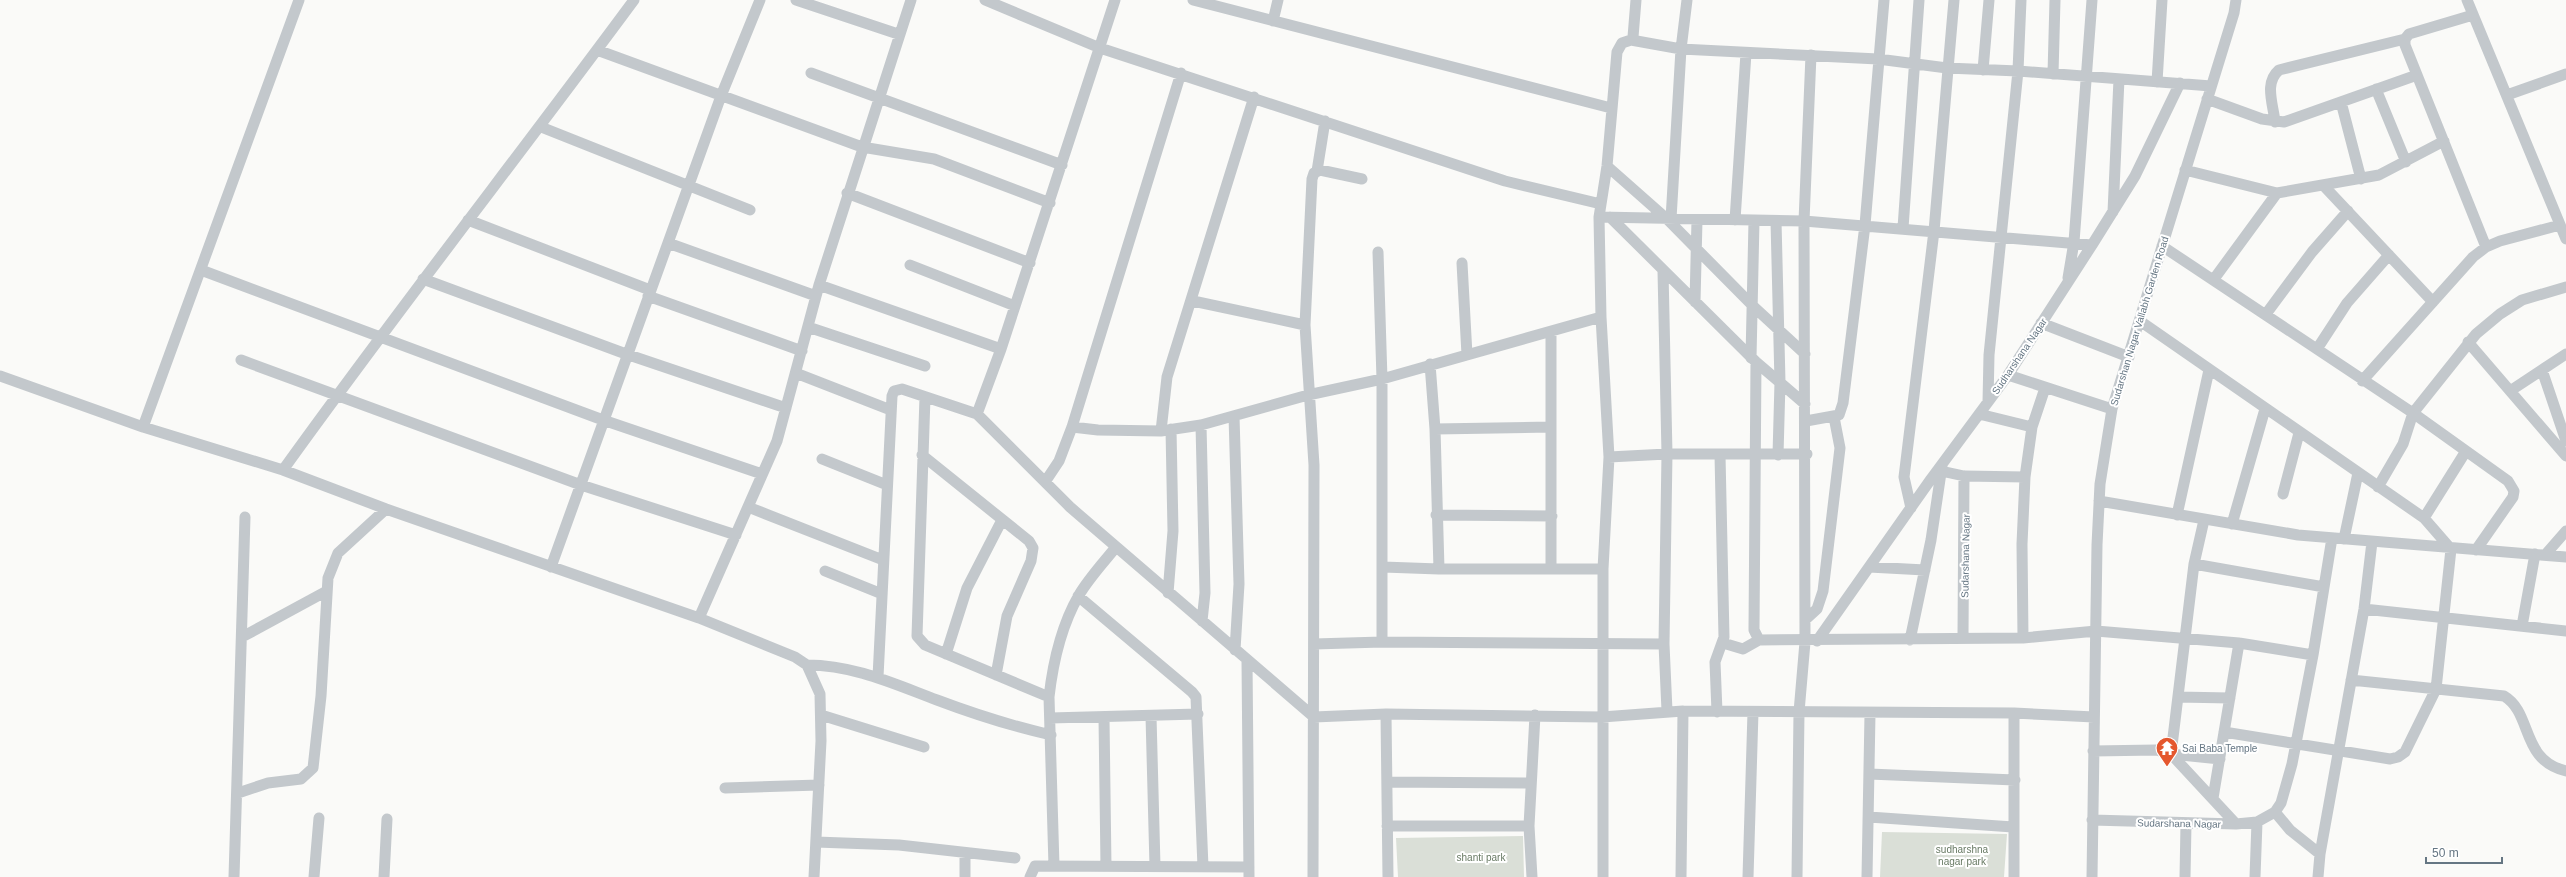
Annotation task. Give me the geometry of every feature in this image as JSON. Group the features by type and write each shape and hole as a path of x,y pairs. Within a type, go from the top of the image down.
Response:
{"street":[{"path":"143,427 299,0"},
{"path":"283,470 378,337 540,127 634,0"},
{"path":"551,567 582,485 626,354 721,96 760,0"},
{"path":"796,0 898,34"},
{"path":"699,618 777,441 816,296 847,193 898,34 911,0"},
{"path":"985,0 1100,48 1254,97 1505,181 1601,204"},
{"path":"977,414 1001,349 1050,203 1115,0"},
{"path":"1193,0 1610,108"},
{"path":"1273,21 1278,0"},
{"path":"1631,40 1636,0"},
{"path":"1669,219 1681,49 1687,0"},
{"path":"1806,421 1839,415 1843,403 1865,225 1884,0"},
{"path":"1903,228 1919,0"},
{"path":"1911,508 1904,477 1934,230 1954,0"},
{"path":"1983,70 1989,0"},
{"path":"1988,402 1989,355 2003,236 2018,71 2021,0"},
{"path":"2053,74 2055,0"},
{"path":"2067,282 2074,242 2085,76 2092,0"},
{"path":"2157,82 2162,0"},
{"path":"2467,0 2566,239"},
{"name":"Sudarshan Nagar Vallabh Garden Road","path":"2094,716 2099,501 2112,409 2140,322 2236,1"},
{"path":"2275,122 2270,83 2273,76 2280,70 2405,39 2417,31 2473,15"},
{"path":"2405,39 2405,45 2486,247"},
{"path":"1603,877 1603,569 1609,457 1601,317 1604,217 1601,204 1607,166 1610,108 1617,52 1622,43 1631,40 1681,49 1878,59 1947,68 2018,71 2211,86"},
{"path":"597,50 862,147 934,159 1050,203"},
{"path":"1735,220 1746,53"},
{"path":"1798,877 1799,712 1805,642 1806,421 1804,222 1811,55"},
{"path":"811,73 1062,165"},
{"path":"1045,482 1059,461 1072,427 1180,73"},
{"path":"2507,95 2566,74"},
{"path":"2207,100 2275,122 2284,122 2417,75"},
{"path":"2113,212 2120,79"},
{"name":"Sudharshana Nagar","path":"1817,641 1931,479 1941,468 2008,376 2135,176 2180,83"},
{"path":"2376,89 2406,162"},
{"path":"1168,593 1173,531 1166,430 1167,377 1193,301 1254,97"},
{"path":"2341,102 2361,179"},
{"path":"1313,877 1314,464 1308,395 1305,325 1312,179 1317,170 1325,121"},
{"path":"540,127 688,187 750,210"},
{"path":"2185,170 2277,193 2361,179 2379,174 2444,142"},
{"path":"1607,166 1669,219 1754,308 1805,354"},
{"path":"1317,170 1362,179"},
{"path":"2323,185 2433,302"},
{"path":"847,193 1030,262"},
{"path":"2214,279 2277,193"},
{"path":"2266,314 2312,252 2348,211"},
{"path":"1604,217 1776,221 1865,225 2074,242 2092,245"},
{"path":"1604,217 1663,271 1754,360 1805,404"},
{"path":"468,220 649,293 802,351"},
{"path":"1695,302 1697,220"},
{"path":"1754,221 1756,455 1754,630 1759,640"},
{"path":"1776,221 1780,382 1778,455"},
{"path":"2362,381 2473,257 2486,247 2560,226"},
{"path":"668,243 816,296"},
{"path":"2162,246 2266,314 2362,381 2413,413 2508,481 2514,491 2513,496 2476,550"},
{"path":"1378,252 1382,380 1382,642"},
{"path":"2316,349 2347,303 2389,255"},
{"path":"1462,263 1467,355"},
{"path":"910,265 1015,306"},
{"path":"201,270 603,420 762,474"},
{"path":"1663,271 1667,454 1664,644 1667,711"},
{"path":"423,279 626,354 786,408"},
{"path":"820,285 1001,349"},
{"path":"2378,487 2403,444 2413,413 2468,342 2500,314 2522,300 2566,288"},
{"path":"1193,301 1305,325"},
{"path":"1072,427 1098,430 1166,430 1201,425 1308,395 1382,380 1430,364 1552,333 1601,317"},
{"path":"2042,322 2129,357"},
{"path":"2140,322 2424,518 2451,549 2445,618 2436,689 2405,752 2398,757 2390,759 2224,732"},
{"path":"808,327 925,366"},
{"path":"1551,569 1552,516 1550,427 1552,333"},
{"path":"2468,342 2566,456"},
{"path":"2510,390 2566,354"},
{"path":"241,360 582,485 736,535"},
{"path":"1430,364 1435,429 1436,515 1439,569"},
{"path":"2177,515 2209,370"},
{"path":"2542,370 2566,440"},
{"path":"796,372 891,410"},
{"path":"0,376 143,427 283,470 386,509 699,618 795,657 807,665 837,666 878,677 990,719 1051,735"},
{"path":"2008,376 2112,409"},
{"path":"2023,638 2022,544 2024,477 2032,427 2045,388"},
{"path":"878,677 891,410 892,396 898,389 977,414 1045,482 1116,547 1314,717 1386,714 1602,717 1667,711 1870,714 2014,713 2094,716 2092,877"},
{"path":"924,397 917,636 925,645 1049,697"},
{"path":"2232,524 2265,409"},
{"path":"1979,414 2032,427"},
{"path":"1234,416 1239,584 1235,650"},
{"path":"1805,620 1817,609 1823,591 1840,448 1834,417"},
{"path":"1201,425 1205,593 1202,621"},
{"path":"1435,429 1550,427"},
{"path":"2283,494 2299,432"},
{"path":"2424,518 2466,451"},
{"path":"1609,457 1667,454 1806,454"},
{"path":"922,455 1029,541 1033,548 1033,554 1007,616 996,675"},
{"path":"1717,712 1715,662 1723,643 1720,455"},
{"path":"822,459 887,485"},
{"path":"1941,468 1964,476 2024,477"},
{"name":"Sudharshana Nagar","path":"1910,640 1925,570 1941,468"},
{"path":"2344,539 2358,473"},
{"name":"Sudarshana Nagar","path":"1963,638 1964,476"},
{"path":"2099,501 2204,520 2332,538 2451,549 2566,557"},
{"path":"748,507 883,560"},
{"path":"238,794 268,783 301,779 313,768 321,696 325,592 331,566 338,554 386,509"},
{"path":"1436,515 1552,516"},
{"path":"234,877 238,794 245,517"},
{"path":"946,654 967,588 1002,520"},
{"path":"2171,754 2194,564 2204,520"},
{"path":"2522,626 2540,555 2566,531"},
{"path":"2236,824 2256,822 2275,812 2285,792 2313,655 2332,538"},
{"path":"2318,877 2320,854 2364,609 2372,542"},
{"path":"1054,866 1049,697 1059,644 1078,596 1116,547"},
{"path":"2194,564 2324,587"},
{"path":"1383,567 1439,569 1603,569"},
{"path":"1869,567 1925,570"},
{"path":"826,571 882,594"},
{"path":"242,637 325,592"},
{"path":"1078,596 1196,697 1198,714 1203,867"},
{"path":"2364,609 2566,631"},
{"path":"1723,643 1743,649 1759,640 1805,642 2023,638 2096,631 2239,643 2313,655"},
{"path":"1314,644 1382,642 1603,645 1664,644"},
{"path":"2213,798 2239,643"},
{"path":"1030,877 1035,866 1203,867 1249,872 1247,661"},
{"path":"807,665 820,694 821,714 814,877"},
{"path":"2351,680 2493,694 2509,699 2540,757 2553,767 2566,771"},
{"path":"2178,697 2230,698"},
{"path":"1681,877 1683,711"},
{"path":"1748,877 1753,712"},
{"path":"2014,713 2014,877"},
{"path":"821,714 924,747"},
{"path":"1050,718 1104,718 1198,714"},
{"path":"1386,714 1388,877"},
{"path":"1867,877 1870,714"},
{"path":"1532,877 1529,826 1534,715"},
{"path":"1151,716 1155,866"},
{"path":"1104,718 1106,866"},
{"path":"2093,752 2156,750 2171,754 2220,759"},
{"name":"Sudarshana Nagar","path":"2171,754 2236,824"},
{"path":"1870,774 2015,780"},
{"path":"1387,782 1530,783"},
{"path":"725,788 819,785"},
{"path":"2275,812 2290,830 2320,854"},
{"path":"1869,817 2013,827"},
{"path":"314,877 319,818"},
{"path":"384,877 387,819"},
{"name":"Sudarshana Nagar","path":"2092,820 2186,824 2236,824"},
{"path":"2255,877 2256,822"},
{"path":"2184,877 2186,824"},
{"path":"1387,826 1529,826"},
{"path":"816,842 899,845 965,854 1015,858"},
{"path":"965,854 965,877"}],"green space":[{"name":"sudharshna nagar park","path":"1882,832 2007,834 2004,877 1880,877"},
{"name":"shanti park","path":"1523,836 1524,877 1398,877 1396,838"}],"place":[{"name":"Sai Baba Temple","path":"2167,768"}]}
